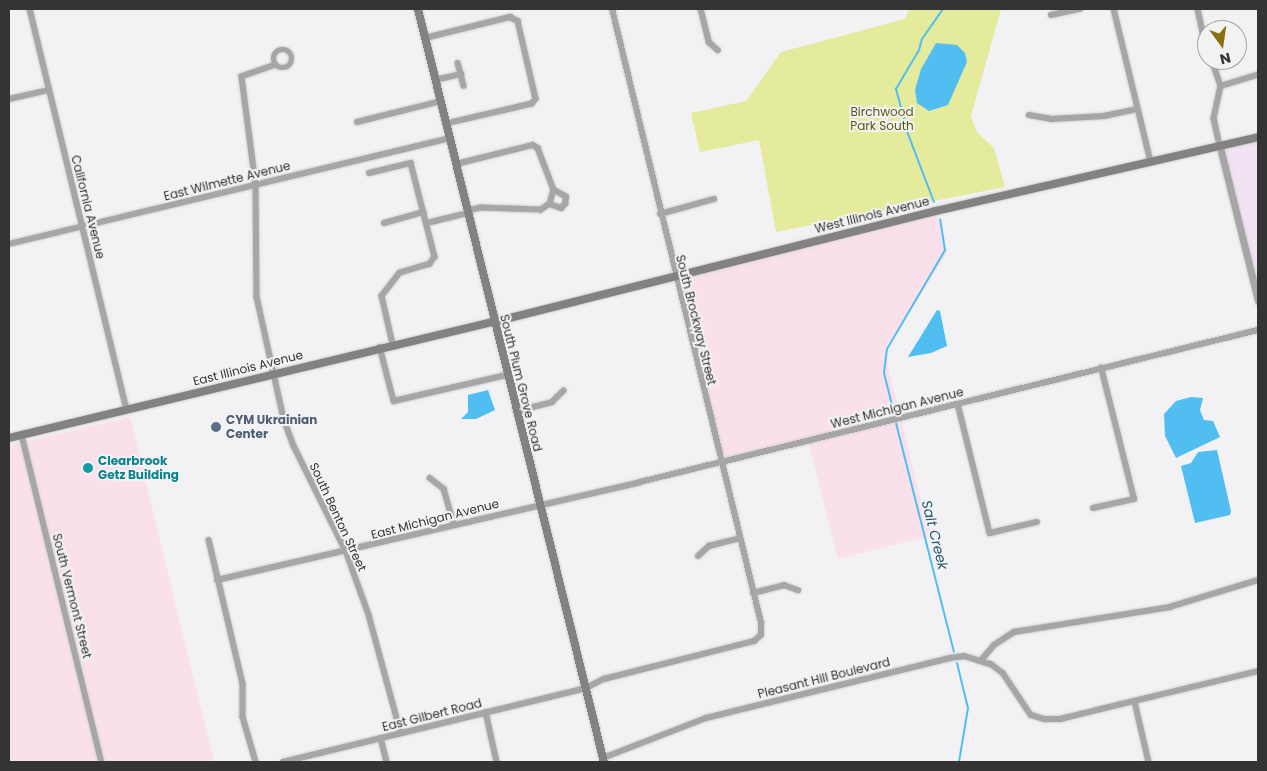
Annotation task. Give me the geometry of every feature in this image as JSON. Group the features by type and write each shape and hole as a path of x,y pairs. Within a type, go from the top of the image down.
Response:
{"main road":[{"name":"South Plum Grove Road","path":"418,9 604,760"},
{"name":"West Illinois Avenue","path":"494,322 936,211 1258,137"},
{"name":"East Illinois Avenue","path":"9,438 380,347 494,322"}],"street":[{"name":"California Avenue","path":"30,9 127,409"},
{"name":"South Brockway Street","path":"612,9 675,277 754,593 761,636"},
{"path":"701,9 709,42 718,50"},
{"path":"1051,15 1080,9"},
{"path":"1114,9 1151,162"},
{"path":"425,38 510,17 518,20 536,99 532,104 446,124"},
{"path":"458,63 464,86"},
{"name":"South Benton Street","path":"276,65 242,77 256,185 256,297 272,374 294,446 346,551 369,615 401,733"},
{"path":"1215,70 1221,86 1214,118 1258,300"},
{"path":"435,80 461,74"},
{"path":"1221,86 1258,75"},
{"path":"9,99 49,90"},
{"path":"357,122 441,101"},
{"path":"1029,115 1052,119 1104,116 1137,109"},
{"name":"East Wilmette Avenue","path":"9,244 450,138"},
{"path":"427,223 481,208 524,211 541,210 550,204 554,190 538,148 533,145 456,164"},
{"path":"369,173 411,163 435,260 402,271 382,296 393,344"},
{"path":"550,204 561,208 566,204 566,197 554,190"},
{"path":"660,214 714,199"},
{"path":"384,222 424,212"},
{"name":"West Michigan Avenue","path":"540,504 722,463 1258,330"},
{"path":"380,347 394,401 508,375"},
{"path":"1093,508 1134,499 1101,368"},
{"path":"517,411 552,402 563,391"},
{"path":"958,404 990,533 1038,522"},
{"name":"South Vermont Street","path":"22,435 102,762"},
{"path":"430,478 444,489 454,525"},
{"name":"East Michigan Avenue","path":"217,580 540,504"},
{"path":"698,556 709,546 740,538"},
{"path":"209,540 243,684 243,717 256,762"},
{"path":"1258,580 1170,607 1014,632 994,645 982,659 1003,673 1031,715 1060,719 1258,671"},
{"path":"754,593 784,585 798,590"},
{"name":"East Gilbert Road","path":"283,762 586,688 604,679 754,640 761,636"},
{"name":"Pleasant Hill Boulevard","path":"604,760 692,723 741,708 950,658 982,659"},
{"path":"1135,702 1149,762"},
{"path":"486,712 497,762"},
{"path":"1026,722 1031,715"},
{"path":"381,738 387,762"}],"shaded area":[{"path":"1258,141 1258,283 1225,149"},
{"path":"936,211 947,254 884,350 930,536 838,559 808,440 722,463 675,277"},
{"path":"130,417 214,762 9,762 9,445"}],"green space":[{"name":"Birchwood Park South","path":"909,9 1001,9 971,116 977,132 994,148 1005,187 776,232 759,140 700,152 691,113 746,101 781,52 905,19"}],"water":[{"path":"936,43 957,45 965,53 967,62 948,105 929,111 917,103 915,90 921,69"},
{"path":"937,310 940,311 947,346 931,353 908,357"},
{"path":"488,390 495,410 476,419 461,419 468,412 468,395"},
{"path":"1191,397 1203,398 1200,410 1204,420 1213,421 1220,437 1176,458 1165,436 1164,414 1176,401"},
{"path":"1217,450 1231,511 1230,515 1195,523 1181,466 1191,463 1198,452"}],"waterway":[{"name":"Salt Creek","path":"934,202 908,134 896,89 919,50 922,39 943,9"},
{"name":"Salt Creek","path":"894,413 884,373 887,349 945,250 940,219"},
{"name":"Salt Creek","path":"896,423 954,652"},
{"name":"Salt Creek","path":"957,663 968,708 959,762"}],"place":[{"name":"CYM Ukrainian Center","path":"216,427"},
{"name":"Clearbrook Getz Building","path":"88,468"}]}
